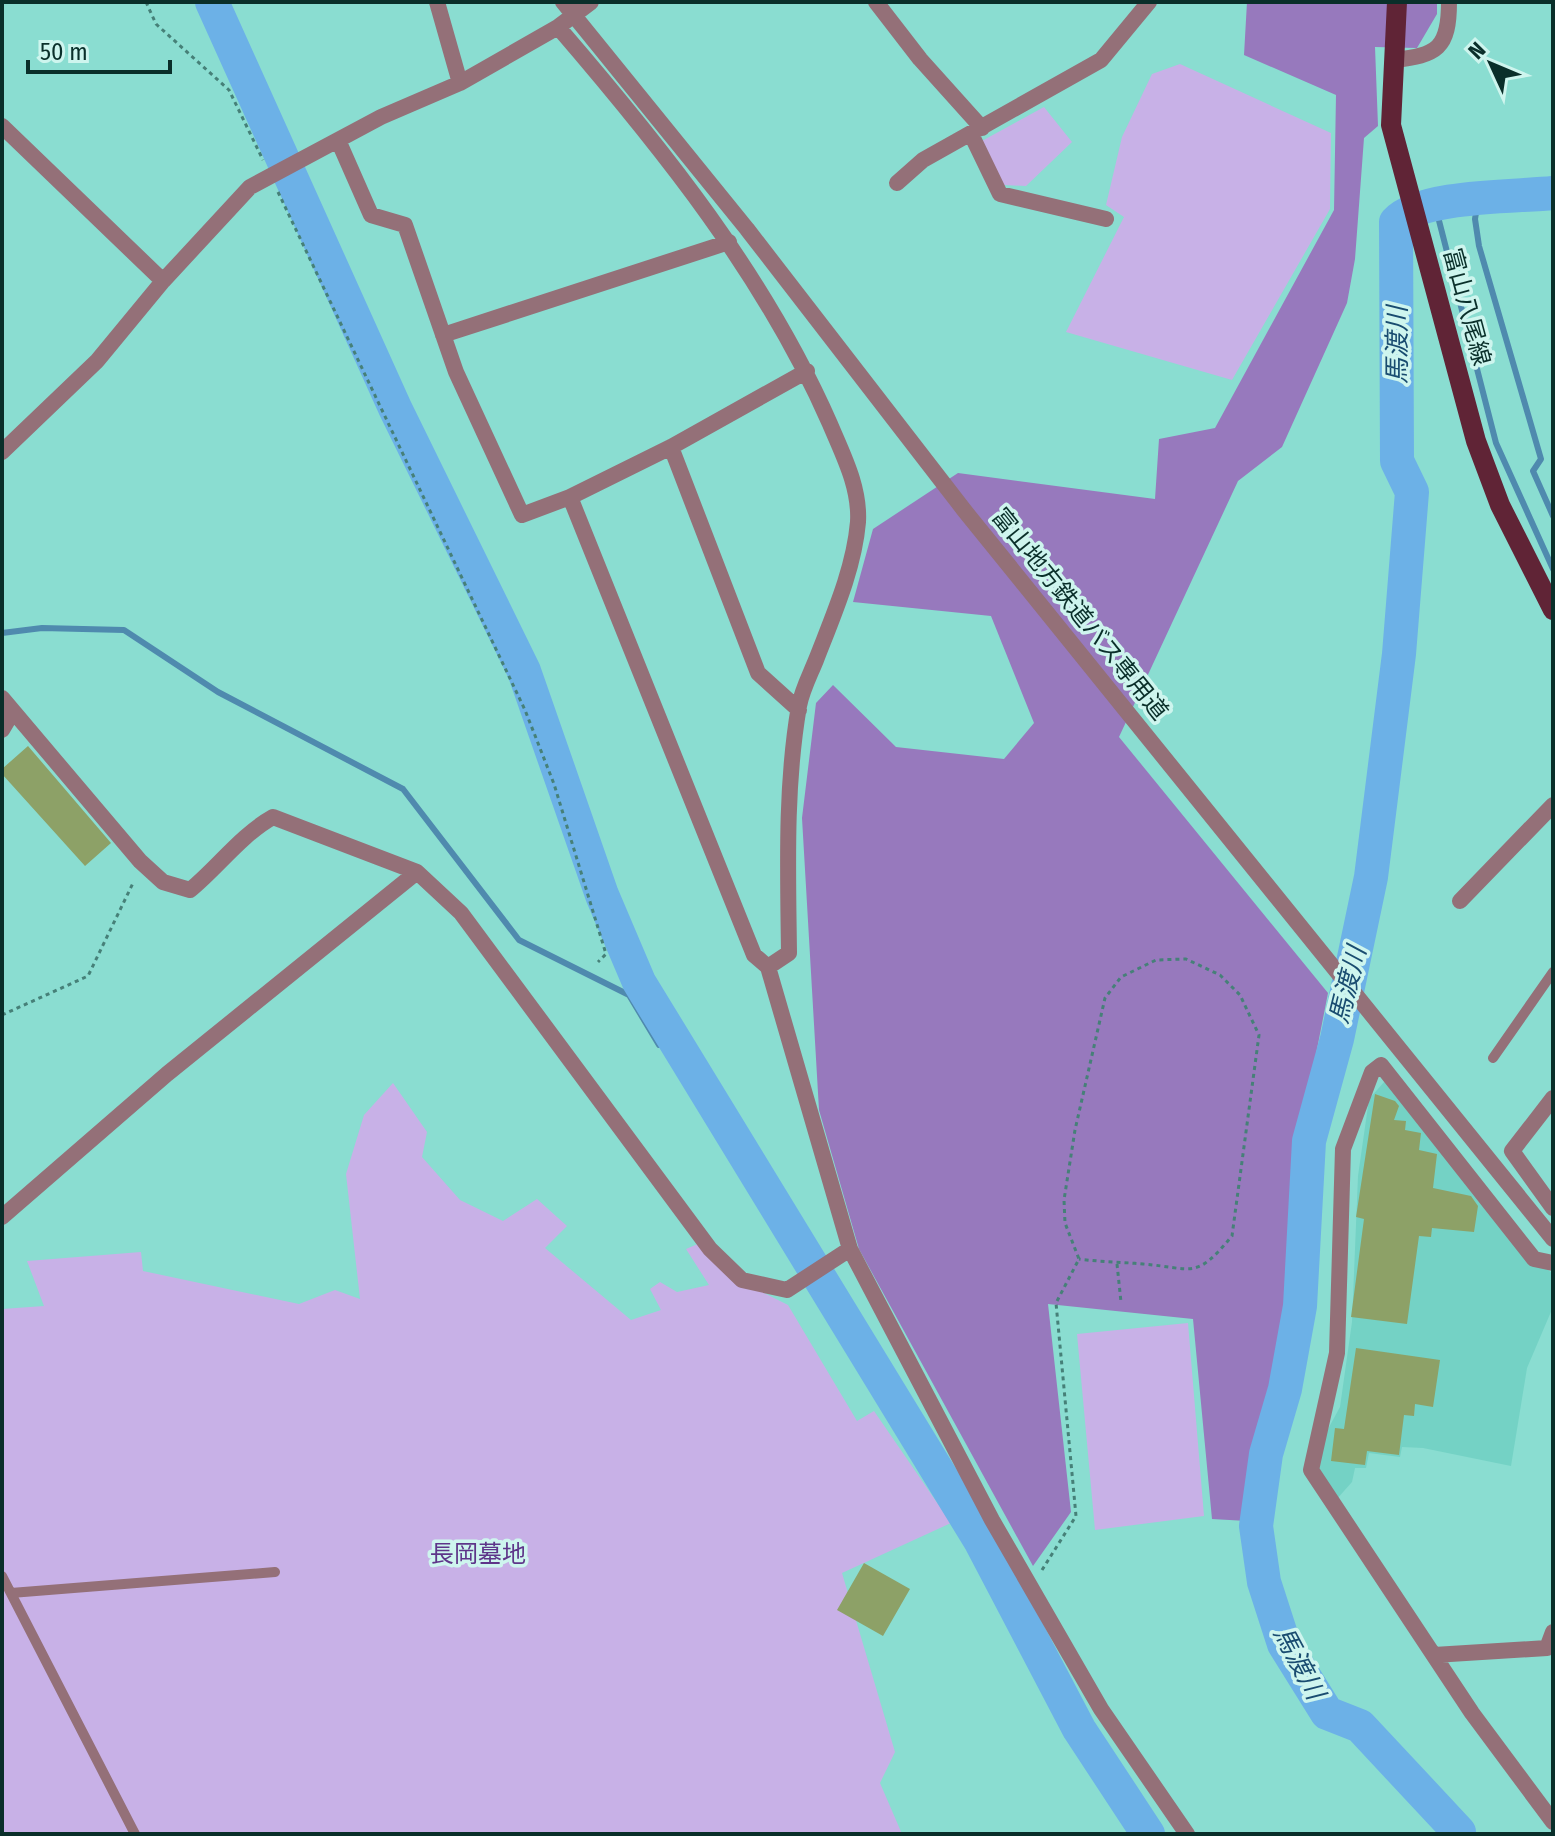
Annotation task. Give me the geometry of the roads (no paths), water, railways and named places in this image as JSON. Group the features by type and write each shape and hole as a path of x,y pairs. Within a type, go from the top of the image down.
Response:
{"main road":[{"name":"富山八尾線","path":"1397,2 1391,125 1476,441 1500,505 1553,610"}],"street":[{"path":"437,2 460,83"},
{"name":"富山地方鉄道バス専用道","path":"563,2 647,110 747,229 964,510 1553,1239"},
{"path":"2,452 97,361 163,281 250,187 338,140 460,83 558,27 591,2"},
{"path":"876,2 976,131 1000,194 1106,219"},
{"path":"897,183 923,160 1101,60 1149,2"},
{"path":"1394,60 1427,56 1443,41 1449,2"},
{"path":"558,27 641,123 729,242 807,371 854,479 858,519 839,598 799,710 787,822 789,953 768,967"},
{"path":"2,126 163,281"},
{"path":"338,140 371,215 405,225 456,372 522,515 570,497 671,447 807,371"},
{"path":"443,335 729,242"},
{"path":"671,447 758,673 799,710"},
{"path":"570,497 744,932 754,955 768,967 850,1249 992,1520 1101,1709 1187,1834"},
{"path":"2,698 142,863 163,882 190,890 254,828 273,817 417,872 461,913 710,1249 742,1280 787,1290 850,1249"},
{"path":"2,730 12,713"},
{"path":"1460,901 1553,805"},
{"path":"2,1217 167,1074 417,872"},
{"path":"1553,1263 1534,1259 1381,1065 1372,1072 1343,1149 1337,1353 1311,1470 1434,1655 1553,1822"},
{"path":"1553,1098 1512,1151 1553,1208"},
{"path":"1434,1655 1547,1648 1553,1632"}],"lane":[{"path":"1493,1058 1553,972"},
{"path":"11,1593 275,1572"},
{"path":"2,1576 135,1834"}],"waterway":[{"path":"212,2 395,408 524,671 602,895 639,982 981,1542 1079,1729 1148,1834"},
{"name":"馬渡川","path":"1459,1832 1360,1726 1327,1713 1284,1644 1264,1582 1256,1526 1266,1454 1285,1389 1300,1306 1309,1141 1337,1039 1371,877 1399,654 1412,492 1397,461 1396,222 1408,213 1446,202 1553,193"},
{"path":"1478,200 1475,219 1479,246 1541,459 1533,471 1553,516"},
{"path":"1435,205 1496,443 1553,569"},
{"path":"2,633 42,628 124,630 218,692 403,789 519,940 629,995 659,1045 674,1037"}],"park label":[{"name":"長岡墓地","path":"478,1554"}]}
